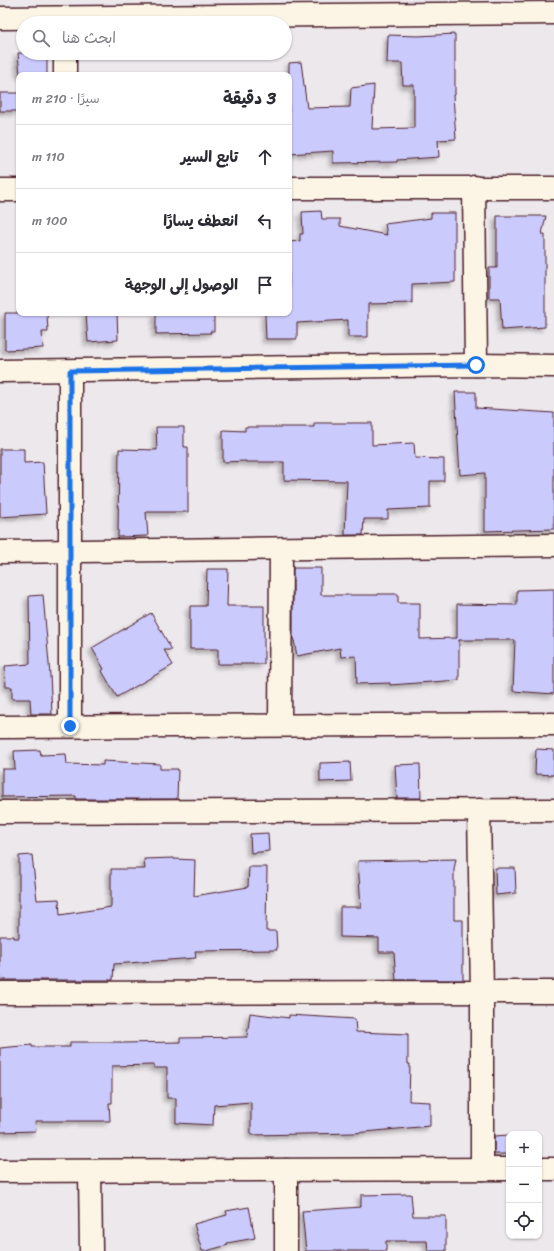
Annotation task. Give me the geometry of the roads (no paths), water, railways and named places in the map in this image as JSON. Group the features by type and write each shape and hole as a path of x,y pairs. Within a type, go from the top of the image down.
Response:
{"street":[{"path":"26,16 65,13 277,8 554,14"},
{"path":"0,18 16,17"},
{"path":"65,60 65,72"},
{"path":"474,187 476,365"},
{"path":"292,188 554,188"},
{"path":"0,190 16,190"},
{"path":"0,371 476,365 554,366"},
{"path":"70,371 70,726"},
{"path":"0,552 554,545"},
{"path":"280,725 281,549"},
{"path":"0,727 554,724"},
{"path":"479,810 482,993 482,1169"},
{"path":"0,812 554,810"},
{"path":"0,994 554,992"},
{"path":"0,1171 506,1169"},
{"path":"542,1169 554,1169"},
{"path":"286,1170 286,1251"},
{"path":"90,1171 91,1251"}]}
